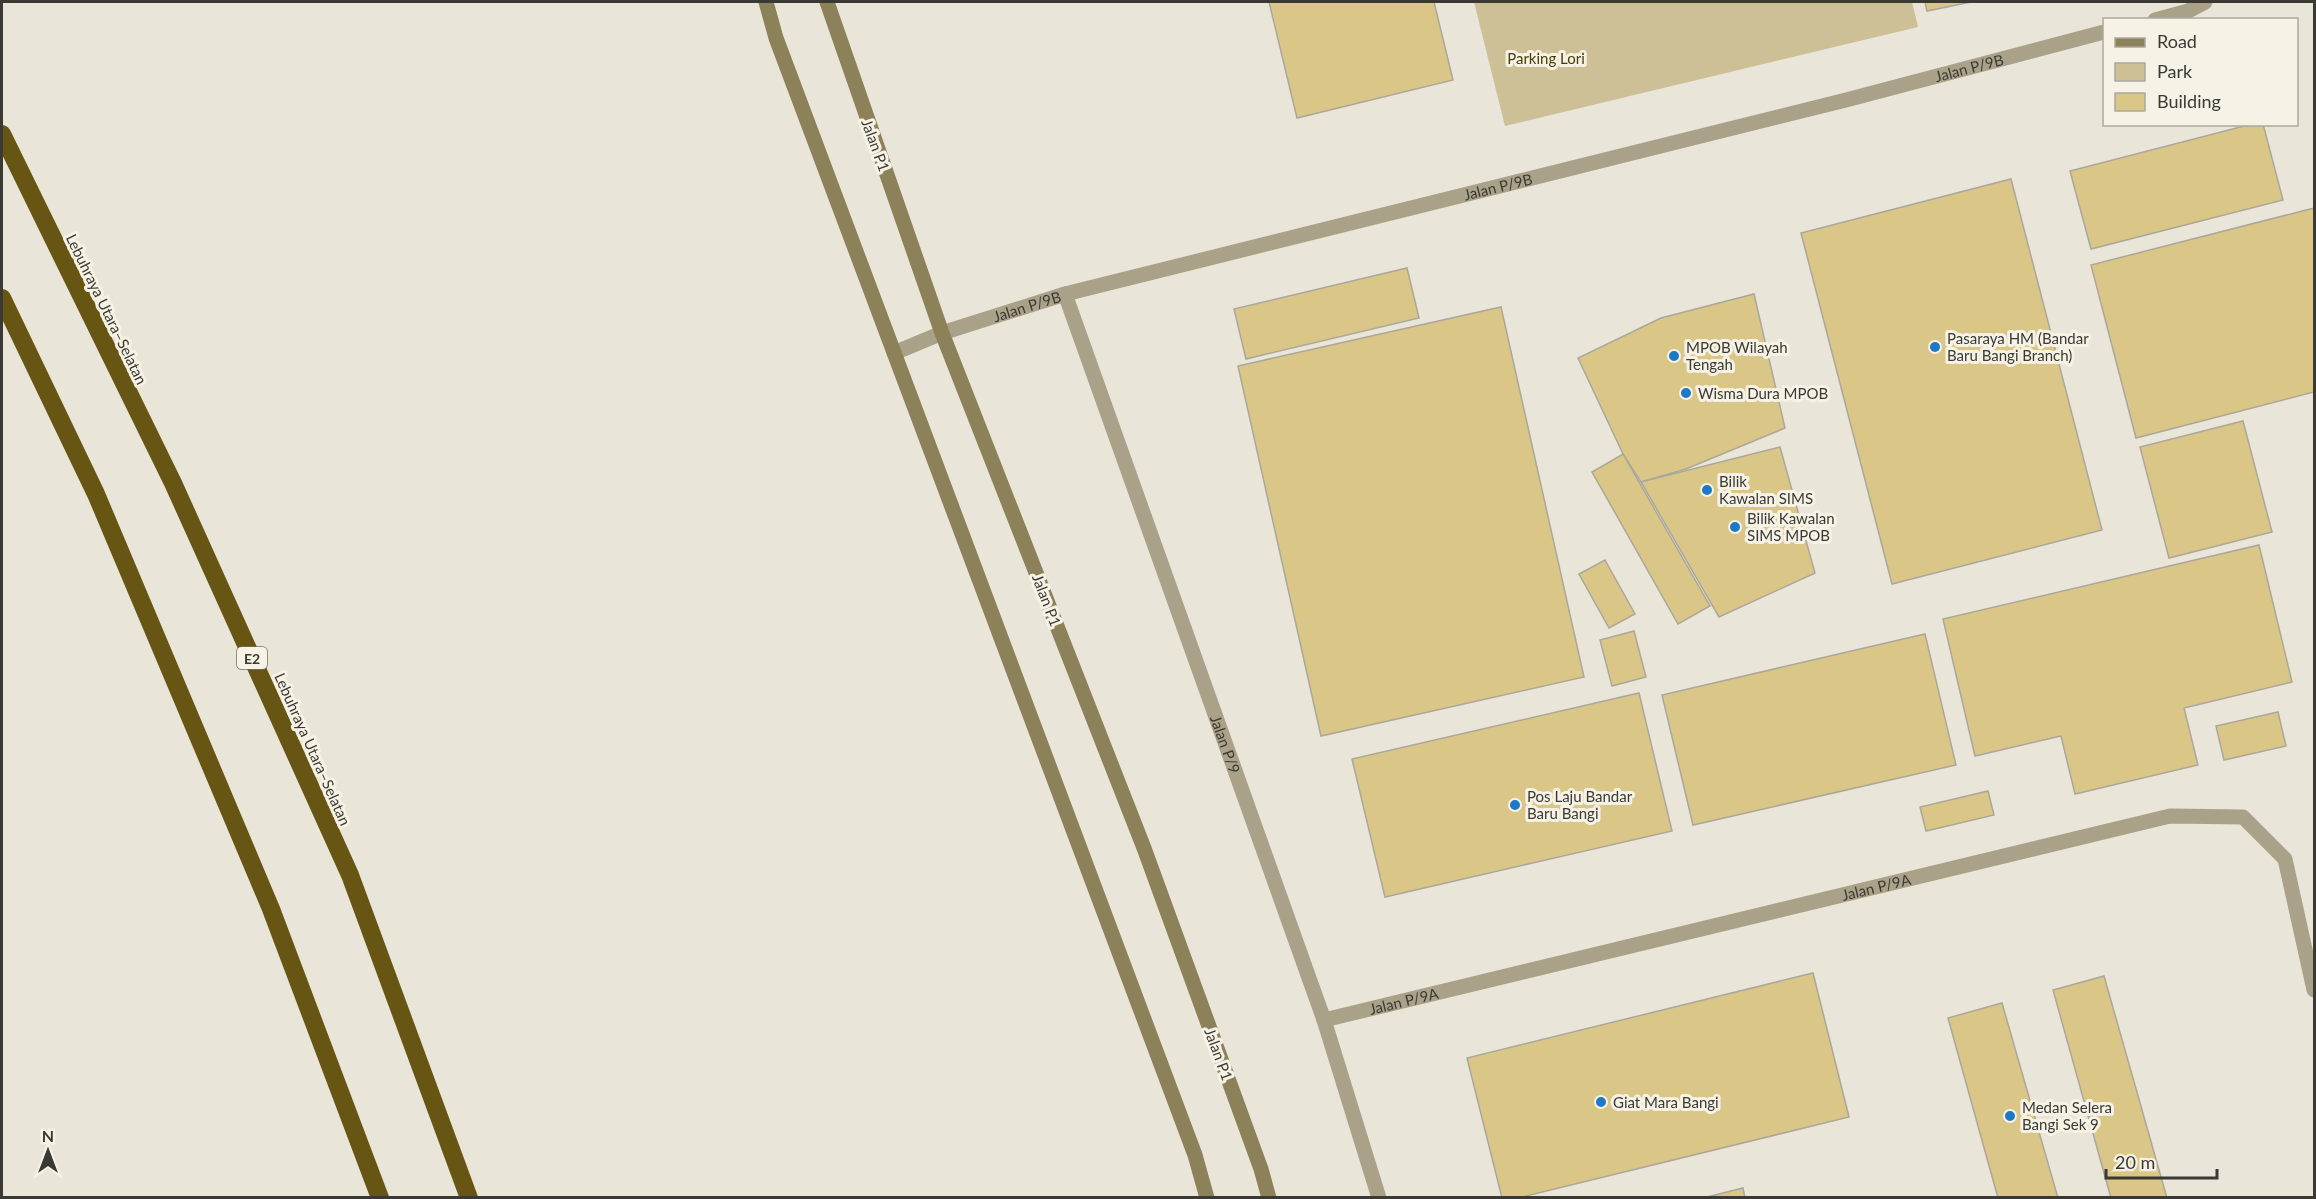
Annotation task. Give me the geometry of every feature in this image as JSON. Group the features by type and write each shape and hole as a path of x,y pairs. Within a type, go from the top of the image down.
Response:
{"highway":[{"name":"Lebuhraya Utara–Selatan","path":"2,134 172,483 345,864 469,1197"},
{"path":"2,298 96,494 275,920 380,1197"}],"main road":[{"path":"766,2 776,38 1195,1155 1207,1197"},
{"name":"Jalan P1","path":"826,2 942,333 1144,848 1261,1169 1269,1197"}],"street":[{"path":"2162,18 2188,11 2205,2"},
{"name":"Jalan P/9B","path":"894,353 942,333 1065,294 1846,100 2103,32"},
{"name":"Jalan P/9","path":"1065,294 1324,1020 1379,1197"},
{"name":"Jalan P/9A","path":"1324,1020 2170,816 2243,818 2285,859 2314,990"}],"green space":[{"name":"Parking Lori","path":"1474,2 1912,2 1918,27 1505,126"}],"building":[{"path":"1269,2 1434,2 1453,80 1297,118"},
{"path":"1925,2 1971,2 1927,11"},
{"path":"2244,126 2264,126 2283,200 2091,249 2070,171"},
{"path":"2011,179 2102,530 1892,584 1801,233"},
{"path":"2314,208 2314,392 2136,438 2091,265"},
{"path":"1407,268 1419,318 1246,359 1234,309"},
{"name":"Wisma Dura MPOB","path":"1754,294 1785,428 1686,469 1641,482 1623,454 1578,358 1661,318"},
{"path":"1501,307 1584,677 1321,736 1238,366"},
{"path":"2243,421 2272,532 2169,558 2140,447"},
{"name":"Bilik Kawalan SIMS MPOB","path":"1780,447 1815,573 1719,617 1641,482"},
{"path":"1623,454 1710,606 1678,624 1592,472"},
{"path":"2259,545 2292,682 2184,708 2198,765 2075,794 2061,736 1975,756 1943,619"},
{"path":"1605,560 1635,614 1609,628 1579,574"},
{"path":"1634,631 1646,677 1612,686 1600,640"},
{"path":"1925,634 1956,765 1693,825 1662,695"},
{"path":"1639,693 1672,831 1385,897 1352,759"},
{"path":"2278,712 2286,746 2224,760 2216,726"},
{"path":"1988,791 1994,815 1926,831 1920,807"},
{"path":"1813,973 1849,1117 1518,1198 1502,1198 1467,1058"},
{"path":"2104,976 2167,1198 2111,1198 2053,990"},
{"path":"2002,1003 2058,1198 1998,1198 1948,1018"},
{"path":"1743,1188 1745,1198 1703,1198"}],"place":[{"name":"Pasaraya HM (Bandar Baru Bangi Branch)","path":"1935,347"},
{"name":"MPOB Wilayah Tengah","path":"1674,356"},
{"name":"Wisma Dura MPOB","path":"1686,393"},
{"name":"Bilik Kawalan SIMS","path":"1707,490"},
{"name":"Bilik Kawalan SIMS MPOB","path":"1735,527"},
{"name":"Pos Laju Bandar Baru Bangi","path":"1515,805"},
{"name":"Giat Mara Bangi","path":"1601,1102"},
{"name":"Medan Selera Bangi Sek 9","path":"2010,1116"}]}
